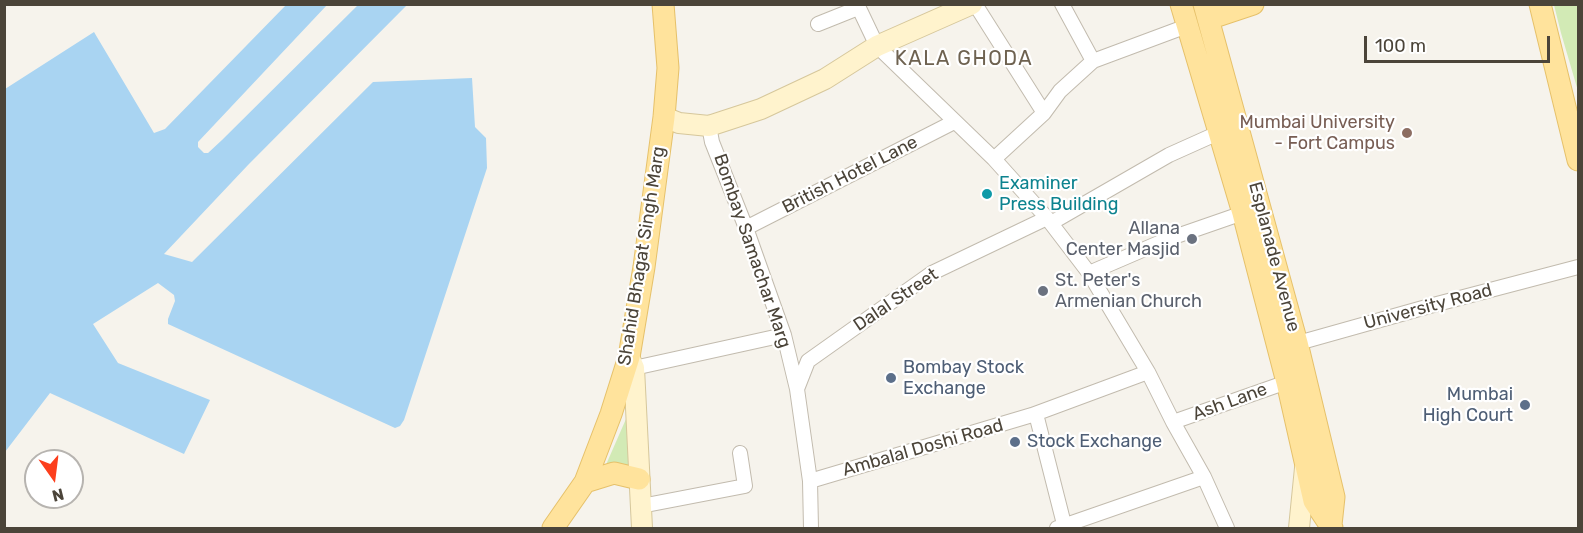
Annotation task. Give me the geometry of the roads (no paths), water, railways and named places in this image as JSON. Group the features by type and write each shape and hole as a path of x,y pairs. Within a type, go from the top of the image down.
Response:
{"main road":[{"name":"Shahid Bhagat Singh Marg","path":"553,528 585,482 632,362 664,117 668,68 663,4"},
{"path":"1182,4 1218,133 1288,346 1287,382 1304,412 1305,463 1314,501 1331,527"},
{"path":"1189,34 1206,11 1253,4"},
{"path":"1540,4 1578,160"},
{"name":"Esplanade Avenue","path":"1206,11 1304,412 1334,497 1331,527"},
{"path":"585,482 614,473 639,479"}],"street":[{"path":"664,117 679,123 709,126 760,109 825,79 877,46 974,4 1044,113"},
{"path":"1062,4 1093,61"},
{"path":"818,24 857,6 877,46 994,159 1049,220 1089,273 1148,372 1204,477 1227,528"},
{"path":"994,159 1044,113 1060,90 1093,61 1189,34"},
{"name":"British Hotel Lane","path":"746,228 954,122"},
{"name":"Bombay Samachar Marg","path":"709,126 712,142 784,335 796,389 810,481 811,528"},
{"name":"Dalal Street","path":"796,389 808,361 932,273 1049,220 1130,176 1218,133"},
{"path":"1089,273 1168,239 1243,213"},
{"name":"University Road","path":"1288,346 1578,267"},
{"path":"642,528 632,362 784,335"},
{"name":"Ambalal Doshi Road","path":"810,481 1036,414 1148,372"},
{"name":"Ash Lane","path":"1173,422 1287,382"},
{"path":"1036,414 1062,528 1204,477"},
{"path":"641,506 745,486 740,453"},
{"path":"1299,528 1305,463"}],"water":[{"path":"287,4 327,5 198,142 198,147 204,153 208,153 222,140 358,5 407,5 248,165 164,254 192,262 373,82 472,78 475,127 486,138 487,168 404,420 400,426 395,428 168,324 175,301 174,295 158,283 93,324 118,363 210,400 184,454 50,393 5,452 5,89 94,32 154,133 165,129"}],"place":[{"name":"Mumbai University - Fort Campus","path":"1407,133"},
{"name":"Examiner Press Building","path":"987,194"},
{"name":"Allana Center Masjid","path":"1192,239"},
{"name":"St. Peter's Armenian Church","path":"1043,291"},
{"name":"Bombay Stock Exchange","path":"891,378"},
{"name":"Mumbai High Court","path":"1525,405"},
{"name":"Stock Exchange","path":"1015,442"}],"district":[{"name":"KALA GHODA","path":"964,59"}]}
